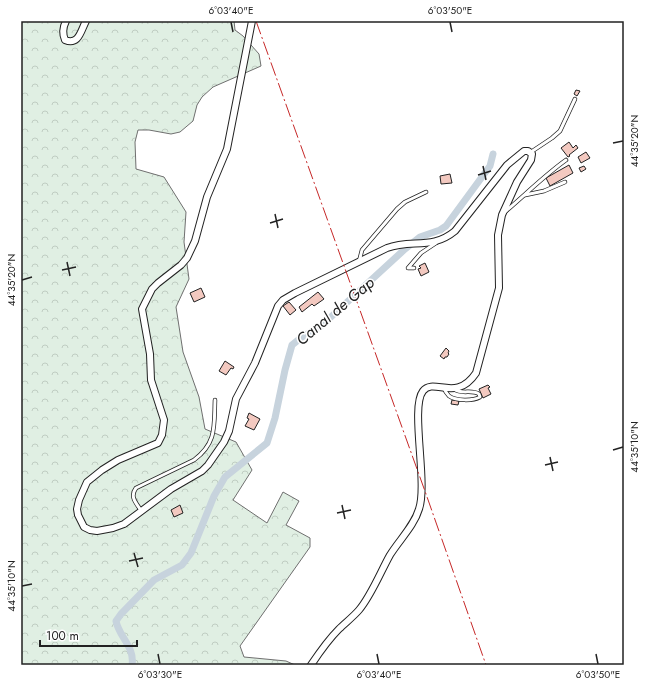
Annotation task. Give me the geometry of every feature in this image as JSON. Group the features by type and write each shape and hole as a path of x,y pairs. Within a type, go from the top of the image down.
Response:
{"street":[{"path":"66,21 63,36 65,40 74,42 78,38 86,21"},
{"path":"252,21 227,149 207,197 195,241 187,258 152,289 142,309 150,354 151,380 164,420 162,435 158,442 118,460 87,482 79,500 77,509 78,515 84,527 90,530 97,531 124,524 171,489 202,471 208,465 224,442 231,424 236,399 255,362 274,314 283,300 387,248 395,245 438,241 449,236 455,231 507,165 524,151 531,152 531,160 517,182 502,215 498,235 498,288 476,373 466,385 454,389 433,387 424,390 422,393 418,413 421,493 420,507 414,520 391,554 359,610 338,630 311,665"}],"lane":[{"path":"531,152 560,131 575,99"},
{"path":"502,215 549,172 566,160"},
{"path":"525,195 544,191 565,182"},
{"path":"359,262 362,250 397,209 410,199 426,192"},
{"path":"414,268 408,268 421,253 438,241"},
{"path":"444,388 448,396 453,398 475,400 480,397 476,392 462,393 454,389"},
{"path":"142,512 133,498 136,488 194,460 200,456 209,444 214,431 215,400"}],"green space":[{"path":"21,21 234,21 235,30 243,36 259,54 261,66 213,87 202,97 197,105 193,121 180,132 171,134 149,130 138,130 135,142 136,169 164,177 186,212 184,242 189,279 176,307 183,352 199,397 205,429 236,442 252,470 233,500 267,523 283,492 299,501 286,525 310,538 310,547 240,646 244,657 286,661 295,665 21,665"}],"building":[{"path":"576,90 580,91 577,96 574,94"},
{"path":"569,142 573,148 576,145 578,148 568,157 561,148"},
{"path":"586,152 590,158 581,163 578,157"},
{"path":"569,165 573,173 550,186 546,178"},
{"path":"584,166 586,169 581,172 579,168"},
{"path":"450,174 452,183 441,184 440,176"},
{"path":"425,263 429,272 421,276 418,269 421,268 419,266"},
{"path":"201,288 205,297 194,302 190,293"},
{"path":"318,292 324,299 314,306 312,304 302,312 299,307"},
{"path":"289,302 296,310 290,315 283,306"},
{"path":"446,348 449,351 449,354 444,359 440,356"},
{"path":"225,361 234,367 233,369 231,368 226,375 219,371"},
{"path":"488,385 490,387 488,388 491,394 483,398 479,389"},
{"path":"452,400 459,401 458,405 451,404"},
{"path":"249,413 260,419 254,430 245,426 249,419 247,418"},
{"path":"180,505 183,513 174,517 171,510"}],"waterway":[{"name":"Canal de Gap","path":"132,665 129,647 120,632 116,621 154,580 182,565 191,553 214,496 225,477 267,443 275,418 292,345 302,337 320,327 420,237 440,230 446,226 490,166 493,154"}],"power":[{"path":"256,21 486,665"}]}
